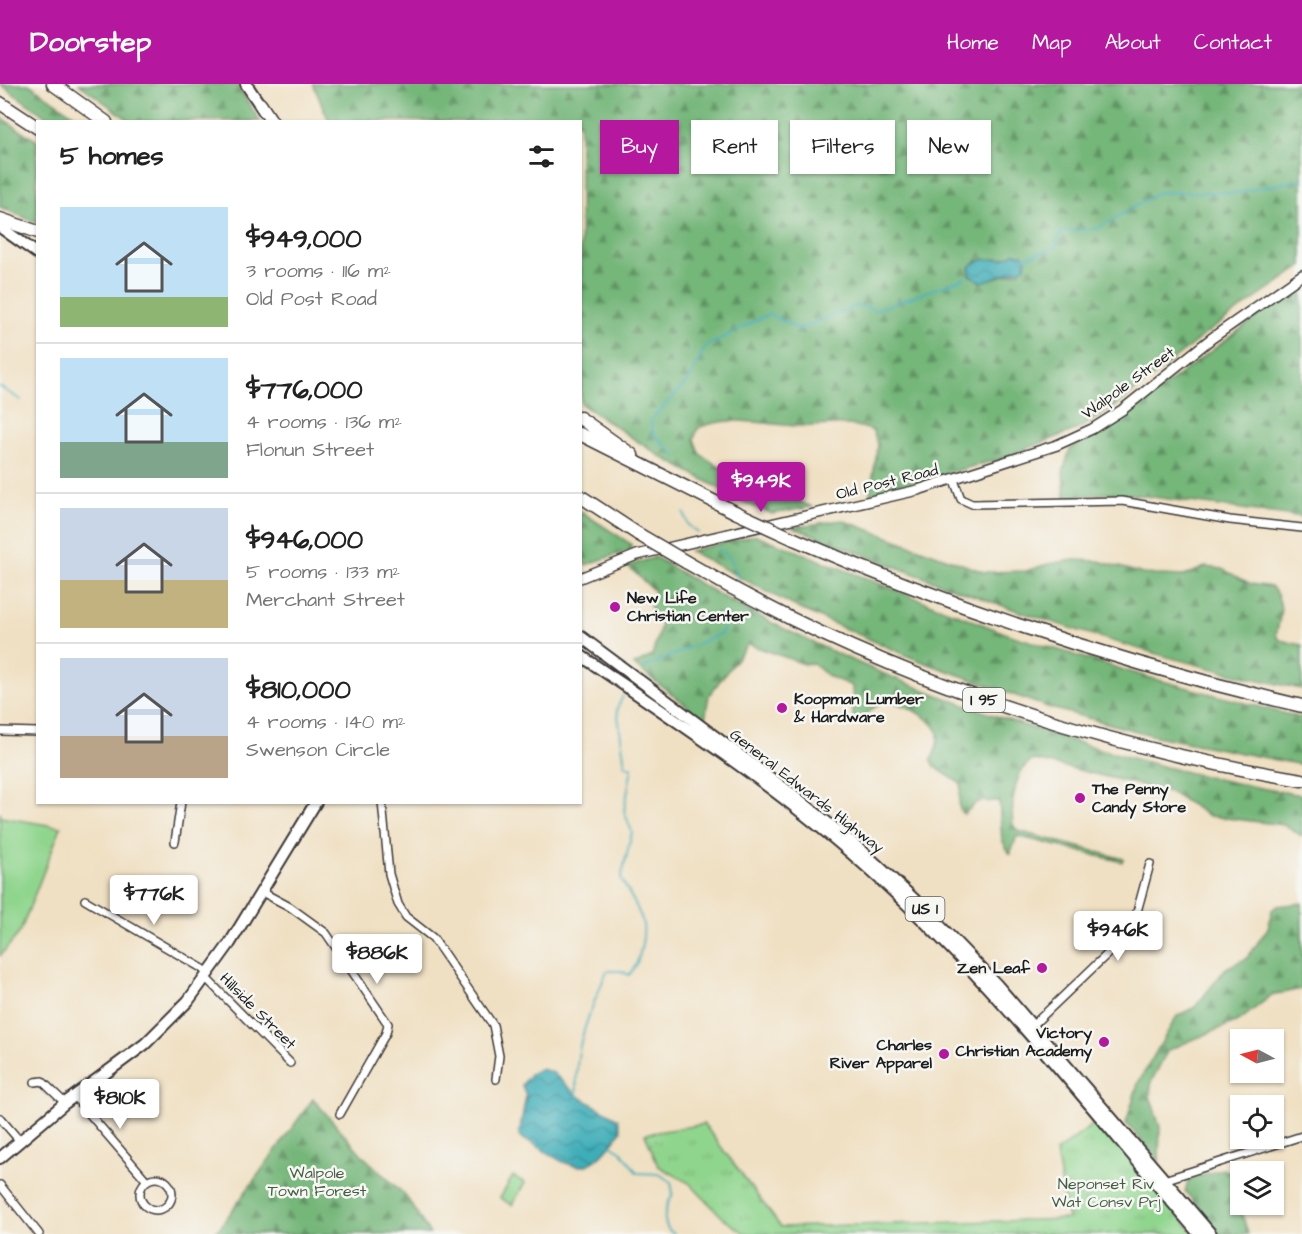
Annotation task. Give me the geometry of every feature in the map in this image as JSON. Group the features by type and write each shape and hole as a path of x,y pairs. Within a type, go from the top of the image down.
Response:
{"highway":[{"path":"53,84 103,120"},
{"path":"0,103 36,127"},
{"path":"260,104 270,120"},
{"path":"0,219 36,231"},
{"path":"582,419 656,474"},
{"path":"582,435 735,512 897,582 1019,627 1160,670 1302,706"},
{"name":"I 95","path":"582,497 638,534 747,596 828,636 980,698 1145,748 1302,780"}],"main road":[{"path":"246,84 260,104"},
{"path":"0,227 36,253"},
{"name":"Walpole Street","path":"954,480 1057,446 1107,420 1212,338 1302,275"},
{"name":"Old Post Road","path":"582,577 644,553 954,480"},
{"name":"General Edwards Highway","path":"582,637 792,794 856,846 958,943 1211,1234"},
{"name":"General Edwards Highway","path":"582,656 741,766 820,827 878,876 968,965 1199,1234"},
{"path":"0,1158 70,1099 145,1044 208,975 262,892 315,804"}],"street":[{"name":"Old Post Road","path":"954,480 961,499 972,504 1122,501 1230,520 1302,528"},
{"path":"0,731 36,732"},
{"path":"175,842 181,804"},
{"path":"382,804 389,874 398,904 406,917 434,938 493,1024 499,1056 496,1079"},
{"path":"1032,1026 1122,940 1135,919 1150,864"},
{"path":"262,892 323,930 336,945 388,1024 381,1043 340,1114"},
{"name":"Hillside Street","path":"85,900 208,975 290,1063"},
{"path":"36,1082 39,1080 70,1099 147,1181"},
{"path":"0,1118 19,1140"},
{"path":"1164,1180 1302,1136"},
{"path":"158,1178 168,1183 172,1193 165,1206 150,1209 142,1201 140,1190 147,1181 158,1178"},
{"path":"0,1185 39,1234"}],"green space":[{"path":"0,84 29,84 82,120 51,120"},
{"path":"79,84 236,84 259,120 129,120"},
{"path":"313,84 1302,84 1302,266 1204,335 1119,404 1080,428 1000,459 870,494 878,445 873,431 845,425 799,426 748,421 723,422 698,428 694,439 699,453 718,466 812,507 772,514 750,505 660,456 582,405 582,120 329,120","holes":["1011,255 1020,271 980,282 969,269 976,261 999,261"]},
{"path":"0,117 36,140 36,223 0,207"},
{"path":"1302,283 1302,517 1138,495 1111,493 1065,497 1063,472 1070,449 1123,417"},
{"path":"582,512 631,544 630,550 586,565 582,561"},
{"path":"842,520 984,572 1026,571 1048,564 1073,560 1099,561 1143,574 1184,576 1205,567 1222,569 1251,584 1272,587 1280,604 1276,635 1280,640 1302,645 1302,689 1172,658 1044,620 793,527"},
{"path":"756,535 1010,635 1147,677 1302,718 1302,765 1151,735 1047,707 915,659 800,609 690,551"},
{"path":"655,557 741,607 786,630 876,671 970,707 1158,765 1229,782 1302,795 1302,836 1284,825 1209,816 1170,792 1035,760 1028,763 1022,770 1015,788 1013,825 1018,831 1124,859 1122,862 1017,836 1010,854 1002,840 999,801 977,802 964,814 961,812 959,806 961,784 935,767 931,761 938,740 936,727 923,716 905,706 883,702 860,719 853,717 852,686 828,676 814,664 804,664 748,644 709,695 705,720 634,665 652,656 661,625 650,606 654,591 628,566"},
{"path":"0,812 1,817 61,827 20,932 0,956"},
{"path":"1302,903 1302,989 1272,995 1240,1020 1168,1050 1151,1082 1150,1096 1160,1127 1159,1161 1126,1123 1138,1083 1177,1016 1195,1007 1226,968 1247,958 1268,928 1272,910 1277,906"},
{"name":"Walpole Town Forest","path":"313,1099 364,1157 405,1195 430,1234 215,1234"},
{"name":"Neponset Riv Wat Consv Prj","path":"1099,1120 1195,1234 746,1234 725,1220 689,1183 658,1166 645,1134 704,1124 781,1227 1068,1219 1056,1152"},
{"path":"1223,1169 1230,1172 1230,1215 1243,1215 1248,1234 1220,1234 1185,1191 1189,1179"},
{"path":"513,1176 525,1183 512,1205 500,1198"}],"water":[{"path":"1014,253 1022,254 1026,260 1025,267 982,282 970,275 970,267 975,263 1003,258"},
{"path":"540,1069 552,1072 578,1096 618,1119 621,1131 594,1162 576,1166 565,1163 519,1135 526,1096 522,1085 530,1074"}],"waterway":[{"path":"1023,258 1055,248 1061,232 1099,228 1159,192 1236,193 1302,179"},
{"path":"676,456 653,433 651,420 689,380 705,347 769,314 799,329 859,305 876,310 965,278"},
{"path":"0,387 21,400"},
{"path":"684,513 688,525 698,533"},
{"path":"718,549 731,559 739,581"},
{"path":"644,668 722,633 727,616"},
{"path":"577,1098 577,1063 583,1032 607,971 621,971 629,975 636,964 643,939 641,917 621,879 632,832 624,811 632,768 625,765 617,709 623,696"},
{"path":"609,1144 622,1152 637,1173 659,1174 671,1182 673,1194 666,1210 665,1221 666,1226 674,1234"}],"place":[{"name":"New Life Christian Center","path":"615,607"},
{"name":"Koopman Lumber & Hardware","path":"782,708"},
{"name":"The Penny Candy Store","path":"1080,798"},
{"name":"Zen Leaf","path":"1042,968"},
{"name":"Victory Christian Academy","path":"1104,1042"},
{"name":"Charles River Apparel","path":"944,1054"}]}
